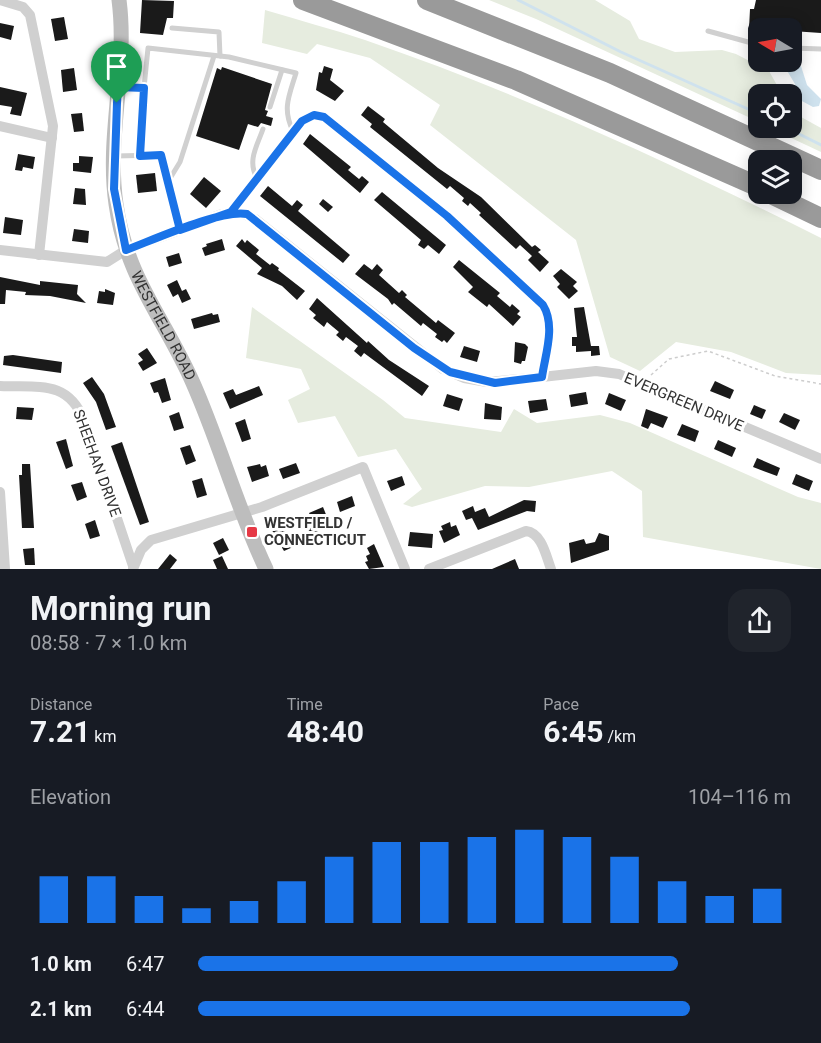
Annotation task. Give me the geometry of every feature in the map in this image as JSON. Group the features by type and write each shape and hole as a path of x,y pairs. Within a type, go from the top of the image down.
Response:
{"highway":[{"path":"303,0 516,80 748,183"},
{"path":"427,0 610,74 821,171"},
{"path":"792,204 821,218"}],"main road":[{"name":"WESTFIELD ROAD","path":"119,0 121,38 114,156 116,203 126,250 142,290 193,382 240,512 266,569"}],"street":[{"path":"0,0 24,8 30,15 52,126 39,255"},
{"path":"0,250 107,262 126,250 231,212 293,131 308,116 316,115 324,117 447,216 531,292 546,311 549,321 542,377"},
{"path":"0,126 52,138"},
{"name":"EVERGREEN DRIVE","path":"231,212 247,214 255,219 414,348 450,372 495,383 602,371 643,382 821,459"},
{"name":"SHEEHAN DRIVE","path":"0,386 54,389 73,399 84,420 133,567"},
{"path":"133,567 141,550 151,540 262,507 363,467 405,569"},
{"path":"0,492 5,569"},
{"path":"429,569 518,533 529,531 539,539 551,569"}],"lane":[{"path":"169,180 180,162 217,56 219,32 172,27"},
{"path":"708,31 748,42"},
{"path":"140,156 148,48 217,56 296,73 286,107 286,118 293,131"},
{"path":"802,49 821,50"},
{"path":"270,107 282,70"},
{"path":"118,87 144,88"},
{"path":"257,178 251,166 263,129"},
{"path":"114,156 161,155 180,230"}],"path":[{"path":"643,382 669,359 708,351 775,376 821,384"}],"shaded area":[{"path":"489,0 595,0 630,21 639,39 675,52 722,50 736,54 748,60 748,72 770,72 776,84 748,84 748,117 536,19"},
{"path":"265,10 365,40 482,83 539,107 709,183 821,238 821,375 786,373 731,352 676,342 640,371 610,357 576,240 430,125 440,105 370,58 317,44 307,54 262,43"},
{"path":"802,118 821,128 821,152 791,138 802,138"},
{"path":"252,307 405,418 501,432 514,409 537,423 600,415 630,423 798,497 821,503 821,569 643,537 642,491 612,471 529,487 485,486 412,507 403,504 422,489 396,449 358,457 335,416 298,423 288,400 310,389 301,369 246,358"}],"water":[{"path":"802,69 807,85 821,99 819,106 813,107 802,101 802,84 795,84 788,72 802,72"}],"building":[{"path":"142,0 174,1 173,18 167,18 163,35 140,33"},
{"path":"756,0 821,0 821,33 802,32 802,18 750,18 750,9 754,9"},
{"path":"64,17 68,39 55,41 51,19"},
{"path":"0,23 14,26 11,40 0,37"},
{"path":"324,66 333,69 330,80 344,91 335,101 316,90 319,72 322,73"},
{"path":"222,67 272,84 265,110 268,111 266,116 273,118 271,126 261,123 258,127 248,124 239,150 196,136 217,68 221,70"},
{"path":"74,68 77,90 63,92 61,70"},
{"path":"0,87 27,93 21,116 10,114 12,107 0,105"},
{"path":"368,106 385,119 383,122 438,168 481,197 532,247 535,245 541,250 538,252 549,262 540,272 528,260 532,256 520,245 516,249 479,215 481,213 470,203 468,206 462,201 464,198 450,186 447,189 370,127 372,124 361,115"},
{"path":"82,113 84,131 74,132 71,114"},
{"path":"310,134 351,167 348,170 359,179 362,176 369,182 360,193 303,144"},
{"path":"18,154 35,157 33,169 23,167 22,171 15,170"},
{"path":"79,156 93,157 91,173 73,171 73,163 79,163"},
{"path":"155,173 157,191 138,193 136,175"},
{"path":"204,177 221,191 206,208 190,194"},
{"path":"268,186 292,206 297,200 303,205 298,211 350,255 343,263 260,196"},
{"path":"75,188 85,189 86,205 73,204"},
{"path":"382,192 446,245 439,254 428,245 424,249 418,245 421,240 374,200"},
{"path":"323,199 333,207 328,212 319,204"},
{"path":"5,217 23,220 21,235 3,233"},
{"path":"74,229 89,231 88,243 72,241"},
{"path":"222,239 225,250 205,256 202,248 207,246 206,244"},
{"path":"242,239 245,243 247,240 259,250 256,254 270,265 272,263 279,268 278,270 305,291 297,300 282,286 257,274 262,268 236,246"},
{"path":"179,253 182,263 169,267 166,257"},
{"path":"459,260 500,293 497,296 510,307 512,304 520,311 517,314 521,317 513,326 489,304 487,307 468,292 473,287 453,267"},
{"path":"364,264 372,270 377,264 383,270 379,275 399,293 402,290 407,295 405,297 436,323 438,320 455,333 447,343 435,337 437,334 423,323 421,326 394,303 392,305 388,299 355,274"},
{"path":"561,269 577,282 573,286 578,291 569,299 557,287 560,284 553,276"},
{"path":"0,277 40,285 40,281 78,285 77,294 86,303 50,296 25,295 26,292 6,290 5,304 0,304"},
{"path":"177,280 182,291 186,289 191,299 182,303 178,294 173,297 167,285"},
{"path":"105,289 115,293 113,305 97,303 99,291 105,292"},
{"path":"317,298 367,343 368,341 389,360 429,386 422,396 364,353 361,357 354,351 358,346 346,337 343,341 336,335 339,332 327,322 324,327 313,318 316,315 309,309"},
{"path":"584,307 591,346 599,346 600,355 591,356 591,351 576,352 576,346 572,346 572,337 577,337 574,308"},
{"path":"212,313 213,315 218,314 220,322 194,329 191,319"},
{"path":"515,342 528,347 525,361 521,364 514,362"},
{"path":"464,346 480,351 477,362 460,357"},
{"path":"147,348 157,363 143,371 138,363 143,360 138,354"},
{"path":"13,355 62,362 61,373 3,365 4,356"},
{"path":"92,377 104,394 116,427 106,430 96,402 83,383"},
{"path":"165,378 171,400 162,403 158,392 154,393 150,383"},
{"path":"715,381 734,390 730,399 710,391"},
{"path":"259,386 263,395 230,409 223,393 233,389 236,395"},
{"path":"586,392 588,404 571,407 569,395"},
{"path":"609,393 626,400 621,411 605,404"},
{"path":"447,394 463,399 459,411 443,406"},
{"path":"546,399 548,410 530,413 528,401"},
{"path":"485,403 502,407 501,420 484,419"},
{"path":"754,405 766,410 762,419 750,414"},
{"path":"17,407 34,408 32,420 16,419"},
{"path":"646,409 668,417 663,428 651,423 648,429 641,426"},
{"path":"179,412 184,428 174,431 169,416"},
{"path":"784,413 800,420 795,430 779,422"},
{"path":"245,419 251,439 242,442 235,423"},
{"path":"682,424 699,431 695,442 677,435"},
{"path":"66,439 73,466 66,469 56,442"},
{"path":"718,440 736,448 732,457 714,449"},
{"path":"122,442 149,522 140,525 111,446"},
{"path":"190,445 196,461 186,465 180,448"},
{"path":"757,458 780,468 777,476 753,467"},
{"path":"296,463 300,473 283,479 279,469"},
{"path":"22,464 30,464 34,528 22,528 19,475 22,475"},
{"path":"260,464 261,467 266,465 269,476 252,482 247,467"},
{"path":"796,474 813,481 809,491 792,484"},
{"path":"402,476 405,485 391,491 387,481"},
{"path":"202,478 207,495 197,498 192,481"},
{"path":"82,482 87,497 77,501 71,485"},
{"path":"352,496 355,506 340,512 337,502"},
{"path":"524,500 536,501 535,512 527,511 478,530 472,518 466,520 462,511 473,506 475,512 485,508 489,517"},
{"path":"323,507 327,517 313,522 309,513"},
{"path":"95,520 100,536 90,539 85,524"},
{"path":"282,522 293,547 284,551 270,527"},
{"path":"450,522 451,527 456,525 460,535 444,543 439,531 443,530 441,526"},
{"path":"316,526 319,535 311,538 308,529"},
{"path":"410,532 433,534 432,548 408,546"},
{"path":"599,533 609,536 609,550 571,563 569,543 584,539 586,544 595,542"},
{"path":"223,538 229,550 219,555 213,543"},
{"path":"374,544 384,567 369,569 365,562 368,561 366,556 370,554 367,548"},
{"path":"34,548 35,565 25,565 23,549"},
{"path":"170,554 177,560 170,569 158,569"},
{"path":"222,556 228,569 217,569 213,560"},
{"path":"515,559 519,569 492,569"}],"waterway":[{"path":"518,0 621,52 748,109"},
{"path":"802,136 821,145"}],"place":[{"name":"WESTFIELD / CONNECTICUT","path":"252,532"}],"route":[{"path":"117,103 114,189 126,250 206,222 222,214 231,212 247,214 414,348 450,372 471,380 495,383 542,377 549,328 548,314 543,305 447,216 324,117 308,116 302,121 231,212 222,214 180,230 161,155 140,156 144,88 118,87 117,103"}]}
